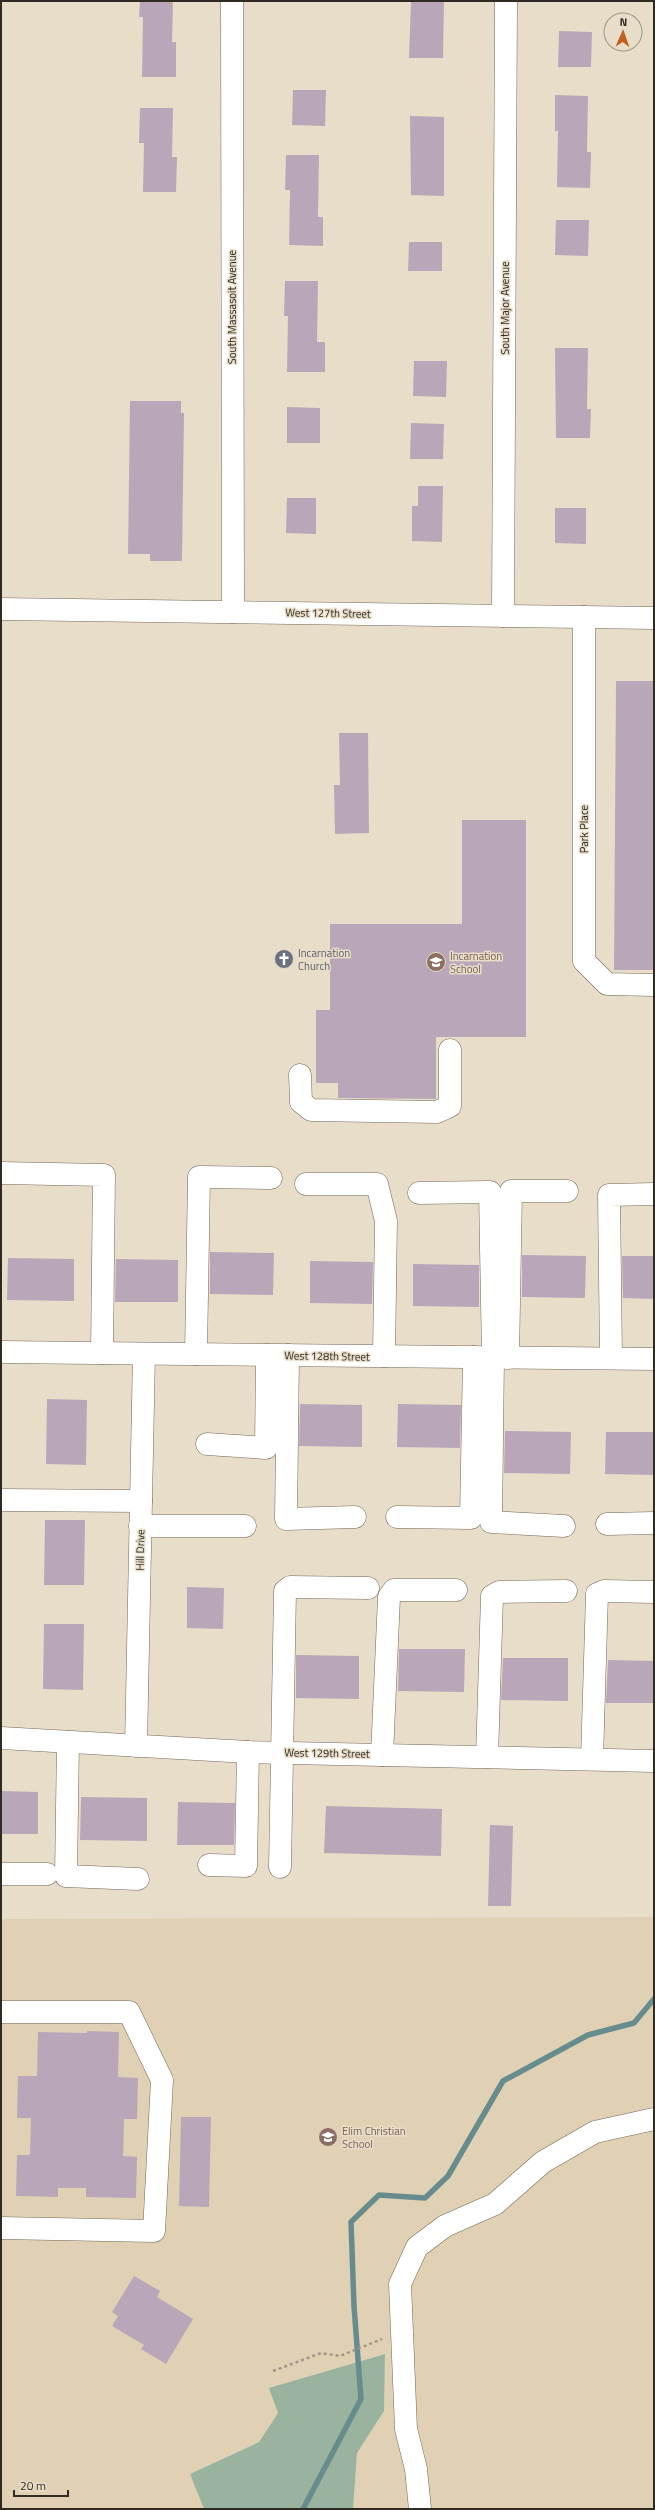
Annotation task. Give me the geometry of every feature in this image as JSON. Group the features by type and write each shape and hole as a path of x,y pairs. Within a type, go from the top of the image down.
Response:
{"street":[{"name":"South Massasoit Avenue","path":"232,1 233,612"},
{"name":"South Major Avenue","path":"503,616 506,1"},
{"name":"West 127th Street","path":"1,609 654,618"},
{"name":"Park Place","path":"584,617 584,961 607,984 654,985"},
{"path":"300,1075 301,1102 311,1110 437,1112 450,1106 450,1050"},
{"path":"1,1172 104,1175 102,1353"},
{"path":"196,1354 199,1177 270,1178"},
{"path":"306,1184 377,1184 386,1221 384,1356"},
{"path":"397,1518 471,1518 492,1357 511,1190 567,1191"},
{"path":"419,1193 490,1192 492,1357 491,1522 564,1526"},
{"path":"611,1358 609,1195 654,1194"},
{"name":"West 128th Street","path":"1,1352 654,1359"},
{"name":"Hill Drive","path":"136,1746 144,1354"},
{"path":"207,1444 266,1448 278,1355"},
{"path":"278,1355 286,1519 355,1517"},
{"path":"1,1500 141,1501"},
{"path":"607,1524 654,1523"},
{"path":"140,1526 245,1526"},
{"path":"280,1867 284,1591 290,1587 368,1588"},
{"path":"382,1754 389,1597 394,1590 456,1590"},
{"path":"487,1757 492,1596 499,1592 566,1591"},
{"path":"592,1759 597,1594 604,1591 654,1592"},
{"name":"West 129th Street","path":"1,1738 248,1752 654,1761"},
{"path":"68,1742 66,1876 138,1879"},
{"path":"209,1864 246,1866 248,1752"},
{"path":"1,1874 47,1874"},
{"path":"1,2012 129,2012 162,2080 154,2231 1,2228"},
{"path":"420,2509 416,2469 406,2429 400,2284 417,2247 445,2226 495,2204 543,2162 595,2132 654,2120"}],"path":[{"path":"273,2371 321,2353 340,2356 381,2339"}],"shaded area":[{"name":"Elim Christian School","path":"654,1917 654,2509 353,2509 357,2453 384,2411 384,2354 270,2388 278,2413 259,2442 190,2474 204,2509 1,2509 1,1919"}],"green space":[{"path":"385,2354 384,2411 357,2453 353,2509 204,2509 190,2474 259,2442 278,2413 269,2388"}],"building":[{"path":"140,1 173,1 172,42 176,42 176,77 142,77 143,17 139,17"},
{"path":"411,1 444,1 443,58 409,58"},
{"path":"559,31 592,32 591,67 558,67"},
{"path":"293,90 326,90 325,126 292,125"},
{"path":"555,95 588,96 587,152 591,152 590,188 557,187 558,131 555,131"},
{"path":"140,108 173,108 172,157 177,157 176,192 143,192 144,143 139,143"},
{"path":"410,116 444,117 444,196 411,195"},
{"path":"286,155 319,155 318,217 323,217 323,246 289,245 290,190 285,190"},
{"path":"556,220 589,220 588,256 555,255"},
{"path":"409,242 442,242 442,271 408,271"},
{"path":"285,281 318,281 317,342 325,342 325,372 287,372 288,316 284,316"},
{"path":"555,348 588,348 587,409 591,409 590,438 556,438"},
{"path":"414,361 447,361 446,397 413,396"},
{"path":"130,401 181,401 181,413 184,413 182,561 150,561 150,554 128,554"},
{"path":"287,407 320,408 320,443 287,443"},
{"path":"411,423 444,424 443,459 410,459"},
{"path":"418,486 443,486 442,542 412,541 412,506 418,506"},
{"path":"287,498 316,498 316,534 286,533"},
{"path":"555,508 586,508 586,544 555,543"},
{"path":"616,681 654,681 654,970 614,970"},
{"path":"339,733 368,733 369,833 335,834 334,785 340,785"},
{"path":"462,820 526,820 526,1037 436,1037 436,1099 338,1098 338,1083 316,1083 316,1010 330,1010 330,924 462,924"},
{"path":"210,1252 274,1253 273,1295 210,1294"},
{"path":"522,1255 586,1256 585,1298 522,1297"},
{"path":"622,1256 654,1256 654,1299 623,1298"},
{"path":"8,1258 74,1259 74,1301 7,1300"},
{"path":"116,1259 178,1260 178,1302 115,1302"},
{"path":"310,1261 373,1262 372,1304 310,1303"},
{"path":"413,1264 479,1265 479,1307 413,1306"},
{"path":"47,1399 87,1400 86,1465 46,1464"},
{"path":"300,1404 362,1405 362,1447 299,1446"},
{"path":"398,1404 461,1405 460,1448 397,1447"},
{"path":"505,1431 571,1432 570,1474 504,1473"},
{"path":"606,1432 654,1432 654,1475 605,1474"},
{"path":"45,1520 85,1520 84,1585 44,1585"},
{"path":"187,1587 224,1588 223,1629 187,1628"},
{"path":"44,1624 84,1624 83,1690 43,1689"},
{"path":"399,1649 465,1649 464,1692 398,1691"},
{"path":"296,1655 359,1656 359,1699 296,1698"},
{"path":"503,1658 568,1658 568,1701 501,1700"},
{"path":"608,1660 654,1661 654,1703 606,1703"},
{"path":"1,1791 38,1792 38,1834 1,1834"},
{"path":"81,1797 147,1798 147,1841 80,1840"},
{"path":"178,1802 235,1803 234,1845 177,1845"},
{"path":"326,1806 442,1809 441,1856 324,1853"},
{"path":"490,1825 513,1826 511,1906 488,1906"},
{"path":"87,2031 119,2032 118,2077 138,2078 137,2119 124,2119 123,2156 137,2157 136,2198 86,2197 86,2188 58,2188 58,2197 16,2196 17,2155 30,2155 31,2118 17,2118 18,2076 37,2076 38,2032 87,2033"},
{"path":"181,2117 211,2117 209,2207 179,2206"},
{"path":"134,2276 160,2291 157,2297 193,2319 166,2364 141,2349 144,2345 112,2326 118,2316 112,2312"}],"waterway":[{"path":"303,2509 361,2399 354,2306 351,2222 379,2195 425,2198 448,2176 503,2081 588,2035 634,2023 654,1999"}],"place":[{"name":"Incarnation Church","path":"284,959"},
{"name":"Incarnation School","path":"436,962"},
{"name":"Elim Christian School","path":"328,2137"}]}
